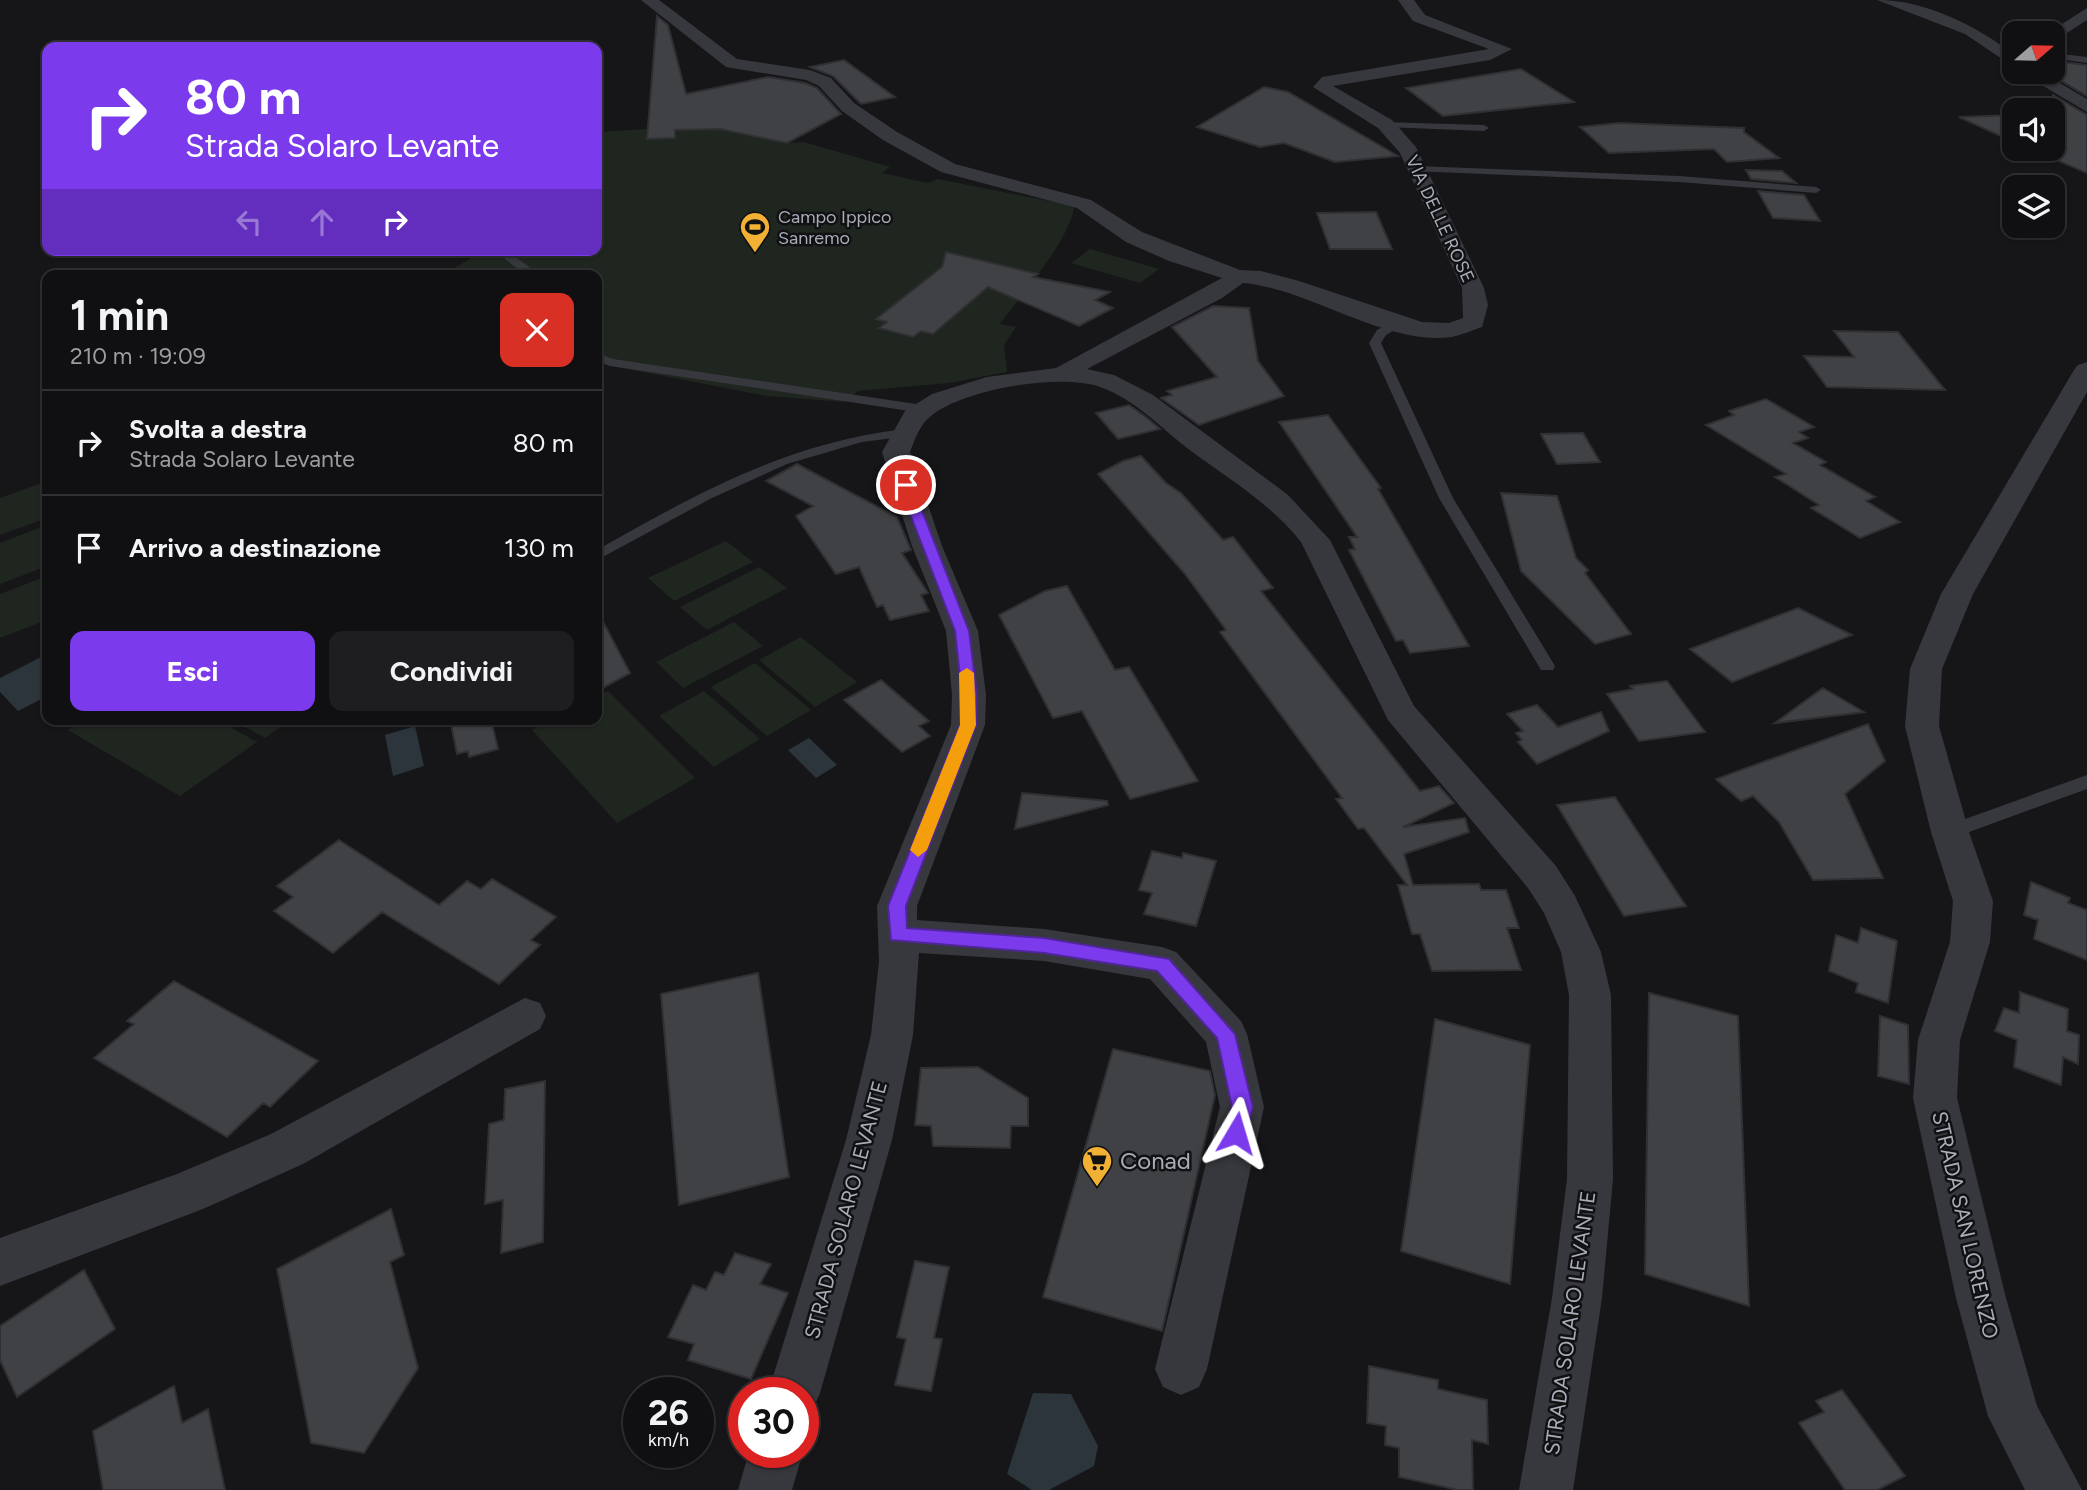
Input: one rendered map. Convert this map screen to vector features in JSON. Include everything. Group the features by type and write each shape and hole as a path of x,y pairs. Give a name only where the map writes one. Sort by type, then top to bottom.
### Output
{"street":[{"name":"VIA DELLE ROSE","path":"649,0 732,63 810,75 825,82 848,107 890,136 948,169 1084,204 1134,237 1177,257 1227,271 1234,276 1258,276 1399,322 1443,331 1463,329 1474,322 1473,288 1409,151 1385,124 1322,87 1328,81 1342,78 1502,53 1504,50 1419,18 1406,0"},
{"path":"1885,0 1971,31 2002,53"},
{"path":"2065,29 2087,13"},
{"path":"2049,84 2087,107"},
{"path":"1061,376 1077,363 1223,288 1233,282 1234,276"},
{"name":"STRADA SAN LORENZO","path":"2055,1490 2014,1416 1981,1298 1935,1098 1939,1040 1955,982 1970,942 1973,901 1950,832 1922,726 1926,669 1957,594 2087,370"},
{"name":"STRADA SOLARO LEVANTE","path":"799,1377 869,1140 892,1035 897,906 968,725 970,695 962,631 899,467 896,452 913,421 964,391 991,384 1061,376 1102,379 1134,392 1301,520 1315,540 1400,712 1542,877 1561,906 1581,952 1590,995 1590,1179 1577,1298 1546,1490"},
{"path":"898,934 1044,945 1162,964 1226,1034 1242,1107 1181,1369"},
{"path":"0,1262 186,1193 287,1149 525,1016"},
{"path":"765,1490 771,1468"}],"lane":[{"path":"2065,57 2087,60"},
{"path":"1385,124 1484,128"},
{"path":"1417,169 1679,179 1816,190"},
{"path":"509,257 527,270"},
{"path":"1399,322 1381,333 1375,343 1379,353 1446,498 1548,666"},
{"path":"602,359 913,421"},
{"path":"602,553 701,498 771,464 824,444 913,421"},
{"path":"1950,832 2087,782"}],"shaded area":[{"name":"Campo Ippico Sanremo","path":"832,118 789,143 804,142 890,167 882,173 928,183 938,179 1074,206 1071,219 1055,250 1000,324 1016,327 1004,345 1007,372 949,383 858,391 845,402 767,396 602,364 602,270 450,270 472,258 465,256 602,256 602,132"},
{"path":"1090,249 1159,269 1140,283 1071,263"},
{"path":"42,483 42,520 0,535 0,498"},
{"path":"42,527 42,568 0,584 0,543"},
{"path":"726,541 753,562 674,601 648,578"},
{"path":"759,567 787,588 707,630 680,607"},
{"path":"42,578 42,622 0,638 0,594"},
{"path":"734,622 763,646 683,688 656,662"},
{"path":"801,637 857,682 815,707 759,660"},
{"path":"42,657 42,699 18,711 0,692 0,678"},
{"path":"755,663 811,710 767,736 711,687"},
{"path":"608,691 695,778 617,823 532,730 542,725 602,725 602,694"},
{"path":"704,691 760,739 714,767 659,716"},
{"path":"76,725 227,725 257,742 180,796 68,730"},
{"path":"242,725 283,725 265,738"},
{"path":"415,726 424,766 393,776 385,735"},
{"path":"809,738 837,765 816,778 788,750"},
{"path":"1033,1393 1071,1394 1098,1446 1094,1466 1049,1490 1032,1490 1007,1474"}],"building":[{"path":"657,16 668,25 686,94 768,77 805,83 817,88 841,114 787,143 720,129 675,130 675,138 647,139"},
{"path":"844,60 895,97 861,104 833,76 810,67"},
{"path":"2065,62 2087,65 2087,96 2065,83"},
{"path":"1521,69 1574,102 1443,116 1406,88"},
{"path":"1264,87 1288,92 1398,156 1335,162 1284,143 1260,147 1197,127"},
{"path":"2065,102 2087,115 2087,173 2059,161 2065,161"},
{"path":"2002,115 2002,137 1959,117"},
{"path":"1619,123 1744,128 1744,132 1779,158 1727,162 1714,149 1609,153 1580,127"},
{"path":"1746,170 1782,171 1796,183 1751,179"},
{"path":"1758,191 1804,195 1820,221 1773,218"},
{"path":"1376,212 1392,249 1330,249 1317,213"},
{"path":"946,252 1038,274 1033,277 1110,292 1095,300 1113,308 1079,326 988,287 933,334 921,331 913,337 879,328 887,322 876,319 942,267"},
{"path":"1213,306 1249,308 1258,361 1284,396 1199,425 1161,398 1172,395 1167,391 1217,377 1172,327"},
{"path":"1834,331 1898,332 1945,390 1827,387 1804,356 1854,357"},
{"path":"1766,399 1814,427 1799,432 1808,438 1793,443 1826,462 1820,465 1875,497 1866,501 1900,522 1860,538 1811,508 1819,505 1775,477 1786,474 1706,425 1734,415 1729,411"},
{"path":"1129,405 1160,429 1118,439 1096,413"},
{"path":"1328,415 1381,488 1378,489 1469,646 1410,653 1403,640 1396,641 1349,550 1355,549 1349,537 1357,537 1279,422"},
{"path":"1583,433 1600,462 1557,464 1541,434"},
{"path":"1141,456 1166,483 1181,493 1223,540 1233,537 1273,588 1261,591 1420,791 1439,786 1454,803 1403,827 1465,818 1469,832 1404,854 1413,885 1479,884 1481,890 1506,890 1519,928 1507,928 1521,970 1432,971 1420,934 1412,934 1398,885 1407,885 1364,828 1358,829 1336,799 1342,798 1220,632 1226,630 1185,574 1098,474 1123,461"},
{"path":"797,464 897,517 911,550 902,553 928,593 921,595 929,611 890,620 883,605 877,607 859,567 836,574 796,516 813,506 766,481"},
{"path":"1501,493 1557,496 1576,558 1588,570 1585,573 1631,634 1595,644 1521,571"},
{"path":"1067,586 1115,670 1129,667 1198,781 1130,799 1082,711 1053,718 999,615 1045,591"},
{"path":"1798,608 1852,635 1732,682 1690,649"},
{"path":"602,620 630,673 602,688"},
{"path":"881,680 929,721 919,726 930,736 902,752 844,700"},
{"path":"1667,681 1705,732 1639,741 1607,694 1633,689 1630,686"},
{"path":"1823,688 1864,712 1775,723"},
{"path":"1537,705 1558,727 1601,712 1609,731 1537,764 1518,742 1522,740 1516,733 1523,731 1507,714"},
{"path":"1868,724 1885,761 1845,794 1883,878 1813,880 1779,822 1753,796 1741,801 1716,779"},
{"path":"451,725 492,725 498,749 469,757 468,751 457,754"},
{"path":"1022,793 1107,801 1108,805 1015,829"},
{"path":"1615,797 1686,906 1624,916 1557,805"},
{"path":"339,840 439,905 467,881 481,889 492,879 556,917 531,940 540,945 499,984 382,912 333,953 274,911 293,897 277,886"},
{"path":"1152,851 1182,858 1183,853 1216,861 1196,926 1144,914 1152,893 1139,890"},
{"path":"2031,882 2070,898 2068,903 2087,910 2087,960 2034,939 2038,920 2024,915"},
{"path":"1861,928 1897,941 1888,1003 1856,992 1858,983 1829,971 1836,935 1858,943"},
{"path":"758,973 789,1177 679,1205 661,994"},
{"path":"174,981 318,1061 270,1107 263,1103 227,1137 94,1058 134,1024 127,1021"},
{"path":"2020,992 2068,1009 2067,1031 2079,1035 2078,1064 2063,1057 2061,1085 2014,1067 2017,1040 1995,1031 2004,1008 2019,1013"},
{"path":"1649,993 1738,1016 1749,1306 1645,1274"},
{"path":"1880,1016 1908,1025 1909,1084 1878,1076"},
{"path":"1435,1019 1530,1045 1510,1284 1401,1251"},
{"path":"1113,1049 1210,1071 1215,1095 1162,1331 1043,1297"},
{"path":"978,1067 1028,1098 1028,1126 1011,1126 1010,1148 933,1146 931,1126 915,1125 921,1068"},
{"path":"545,1081 543,1242 501,1253 503,1200 485,1204 489,1124 504,1120 505,1089"},
{"path":"391,1209 404,1255 390,1262 418,1368 364,1453 311,1443 277,1269"},
{"path":"735,1253 771,1264 760,1284 788,1293 752,1377 688,1360 694,1344 668,1337 693,1285 706,1290 715,1272 724,1275"},
{"path":"915,1261 949,1267 934,1338 942,1339 931,1391 895,1385 906,1339 897,1337"},
{"path":"84,1270 115,1329 17,1397 0,1360 0,1326"},
{"path":"1369,1366 1438,1380 1438,1389 1487,1400 1488,1444 1472,1440 1473,1490 1458,1490 1399,1477 1399,1448 1385,1445 1386,1426 1367,1423"},
{"path":"174,1386 182,1423 208,1409 225,1490 103,1490 93,1431"},
{"path":"1842,1390 1905,1476 1877,1490 1845,1490 1799,1423 1824,1412 1816,1401"}],"slow traffic":[{"path":"918,850 968,725 970,695 967,673"}],"place":[{"name":"Campo Ippico Sanremo","path":"755,254"},
{"name":"Conad","path":"1097,1188"}],"route":[{"path":"906,485 927,546 962,631 970,695 968,725 897,906 898,934 1044,945 1162,964 1226,1034 1242,1107 1236,1133"}]}
